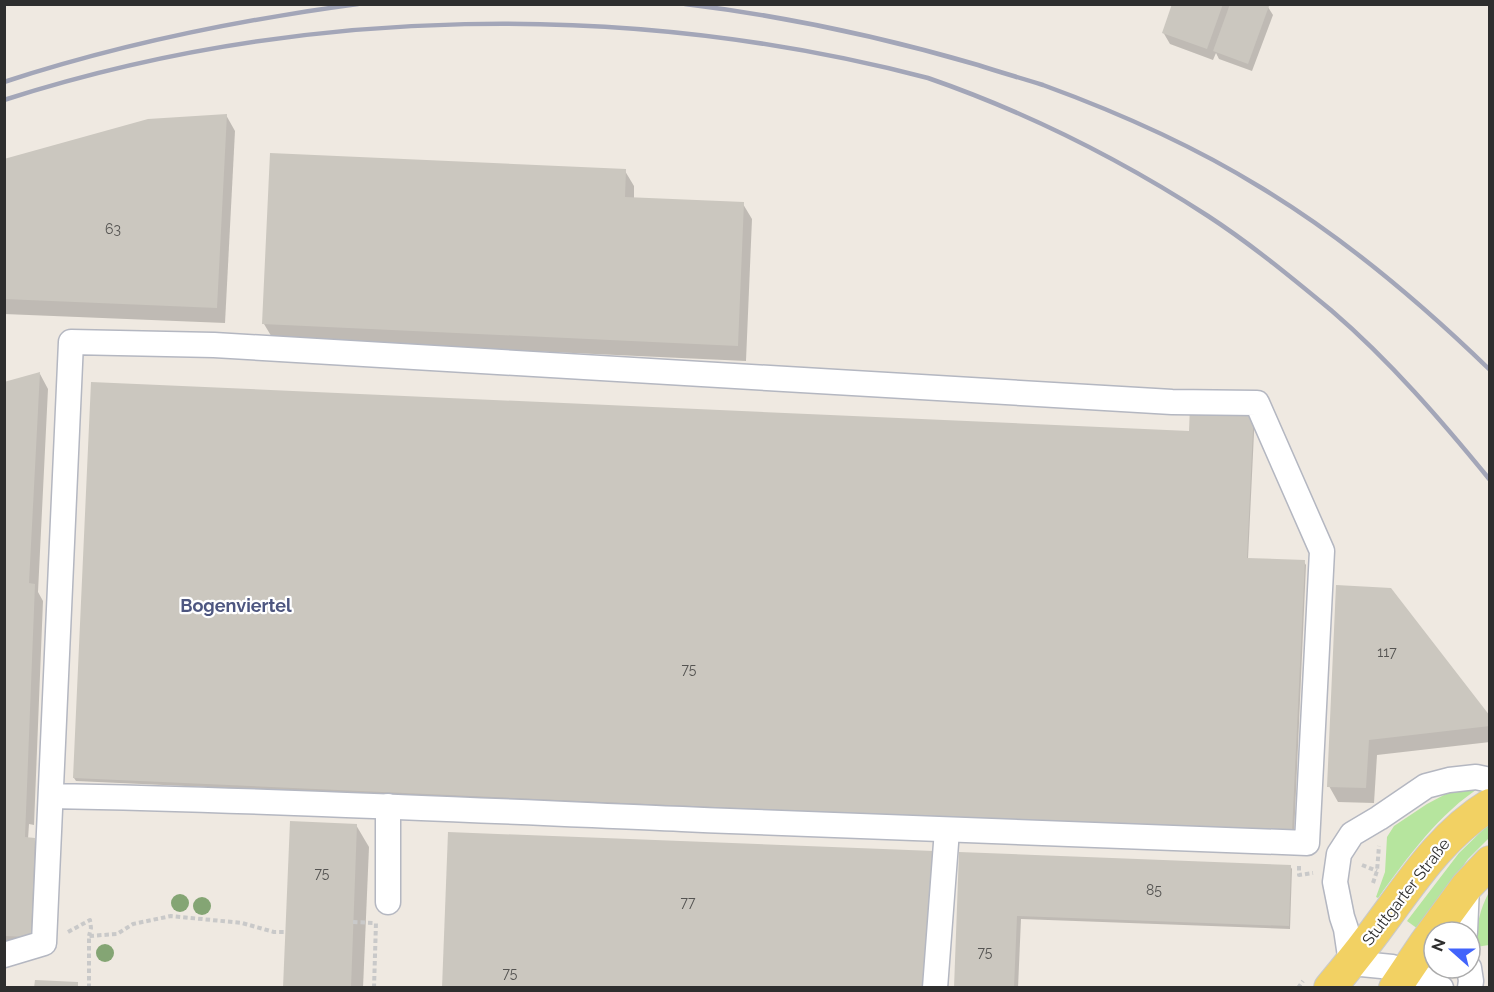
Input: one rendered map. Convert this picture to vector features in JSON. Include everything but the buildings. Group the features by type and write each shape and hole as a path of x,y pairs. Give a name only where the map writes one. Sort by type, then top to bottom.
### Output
{"main road":[{"name":"Stuttgarter Straße","path":"1330,987 1453,832 1490,805"},
{"path":"1400,980 1467,886 1490,862"}],"lane":[{"path":"4,955 44,943 71,342 213,345 1160,401 1257,403 1322,551 1307,843"},
{"path":"1441,987 1434,982 1400,980 1392,967 1351,963 1335,882 1339,854 1352,834 1380,818 1426,786 1449,780 1476,777 1490,780"},
{"path":"51,796 388,806 1307,843 1322,845 1339,854"},
{"path":"382,913 388,806"},
{"path":"935,987 947,830"},
{"path":"1466,920 1467,886"}],"path":[{"path":"353,922 382,913 374,987"},
{"path":"89,936 117,934 133,924 171,916 242,923 273,932 286,932"},
{"path":"44,943 90,920 89,987"}],"green space":[{"path":"1482,786 1438,822 1378,898 1376,897 1385,872 1387,837 1394,826 1427,804 1459,787"},
{"path":"1489,824 1489,838 1468,859 1424,920 1422,920 1418,929 1407,921 1459,853"},
{"path":"1489,892 1489,945 1482,946 1482,920 1479,920"}],"railway":[{"path":"4,82 91,56 180,35 358,4"},
{"path":"685,4 796,21 942,55 1043,85 1154,130 1234,172 1321,227 1408,295 1490,370"},
{"path":"4,100 116,69 231,46 348,31 465,24 582,26 699,35 815,53 928,78 965,91 1072,138 1175,195 1240,238 1332,311 1374,350 1434,413 1490,480"}],"district":[{"name":"Bogenviertel","path":"236,605"}]}
